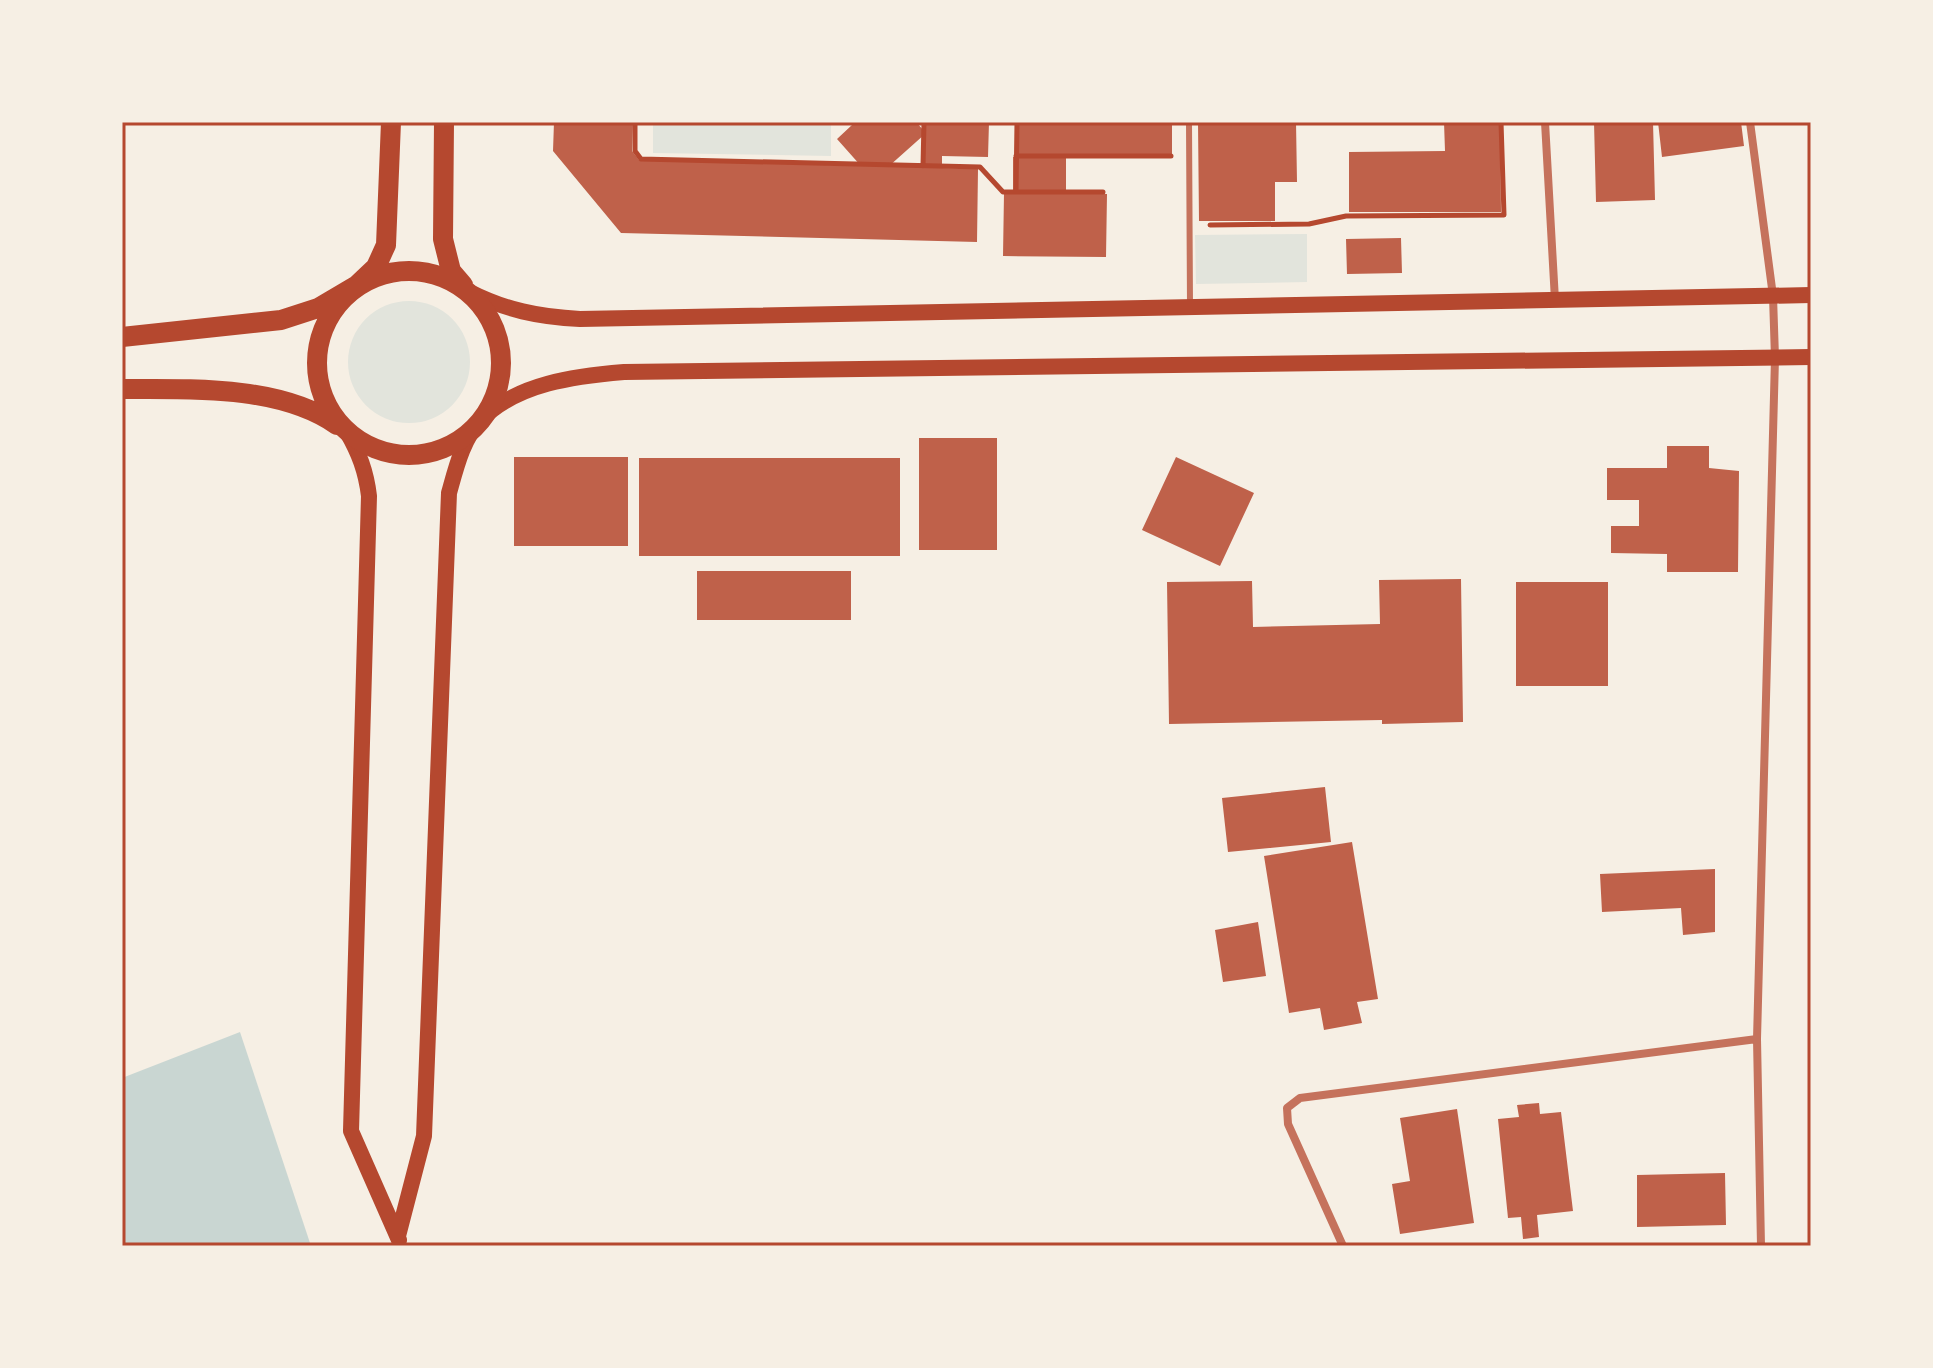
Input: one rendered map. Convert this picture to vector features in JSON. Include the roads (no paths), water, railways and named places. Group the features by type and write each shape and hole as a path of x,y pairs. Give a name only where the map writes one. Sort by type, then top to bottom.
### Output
{"main road":[{"path":"391,122 386,245 376,267 339,302 323,327 316,355 319,385 330,412 359,451 369,496 351,1131 400,1241"},
{"path":"400,1241 424,1136 449,493 466,443 489,408 499,384 502,358 496,332 484,308 451,271 443,239 444,122"},
{"path":"122,337 281,320 318,308 384,273 414,270 443,277 515,311 541,317 580,319 1811,295"},
{"path":"122,389 262,396 323,415 370,447 395,454 422,454 448,447 506,401 536,388 587,375 624,372 1811,357"}],"street":[{"path":"1545,122 1555,300"},
{"path":"1750,122 1773,296 1775,358 1757,1039 1761,1246"},
{"path":"1343,1246 1288,1124 1287,1108 1300,1098 1757,1039"}],"lane":[{"path":"1189,122 1190,307"}]}
